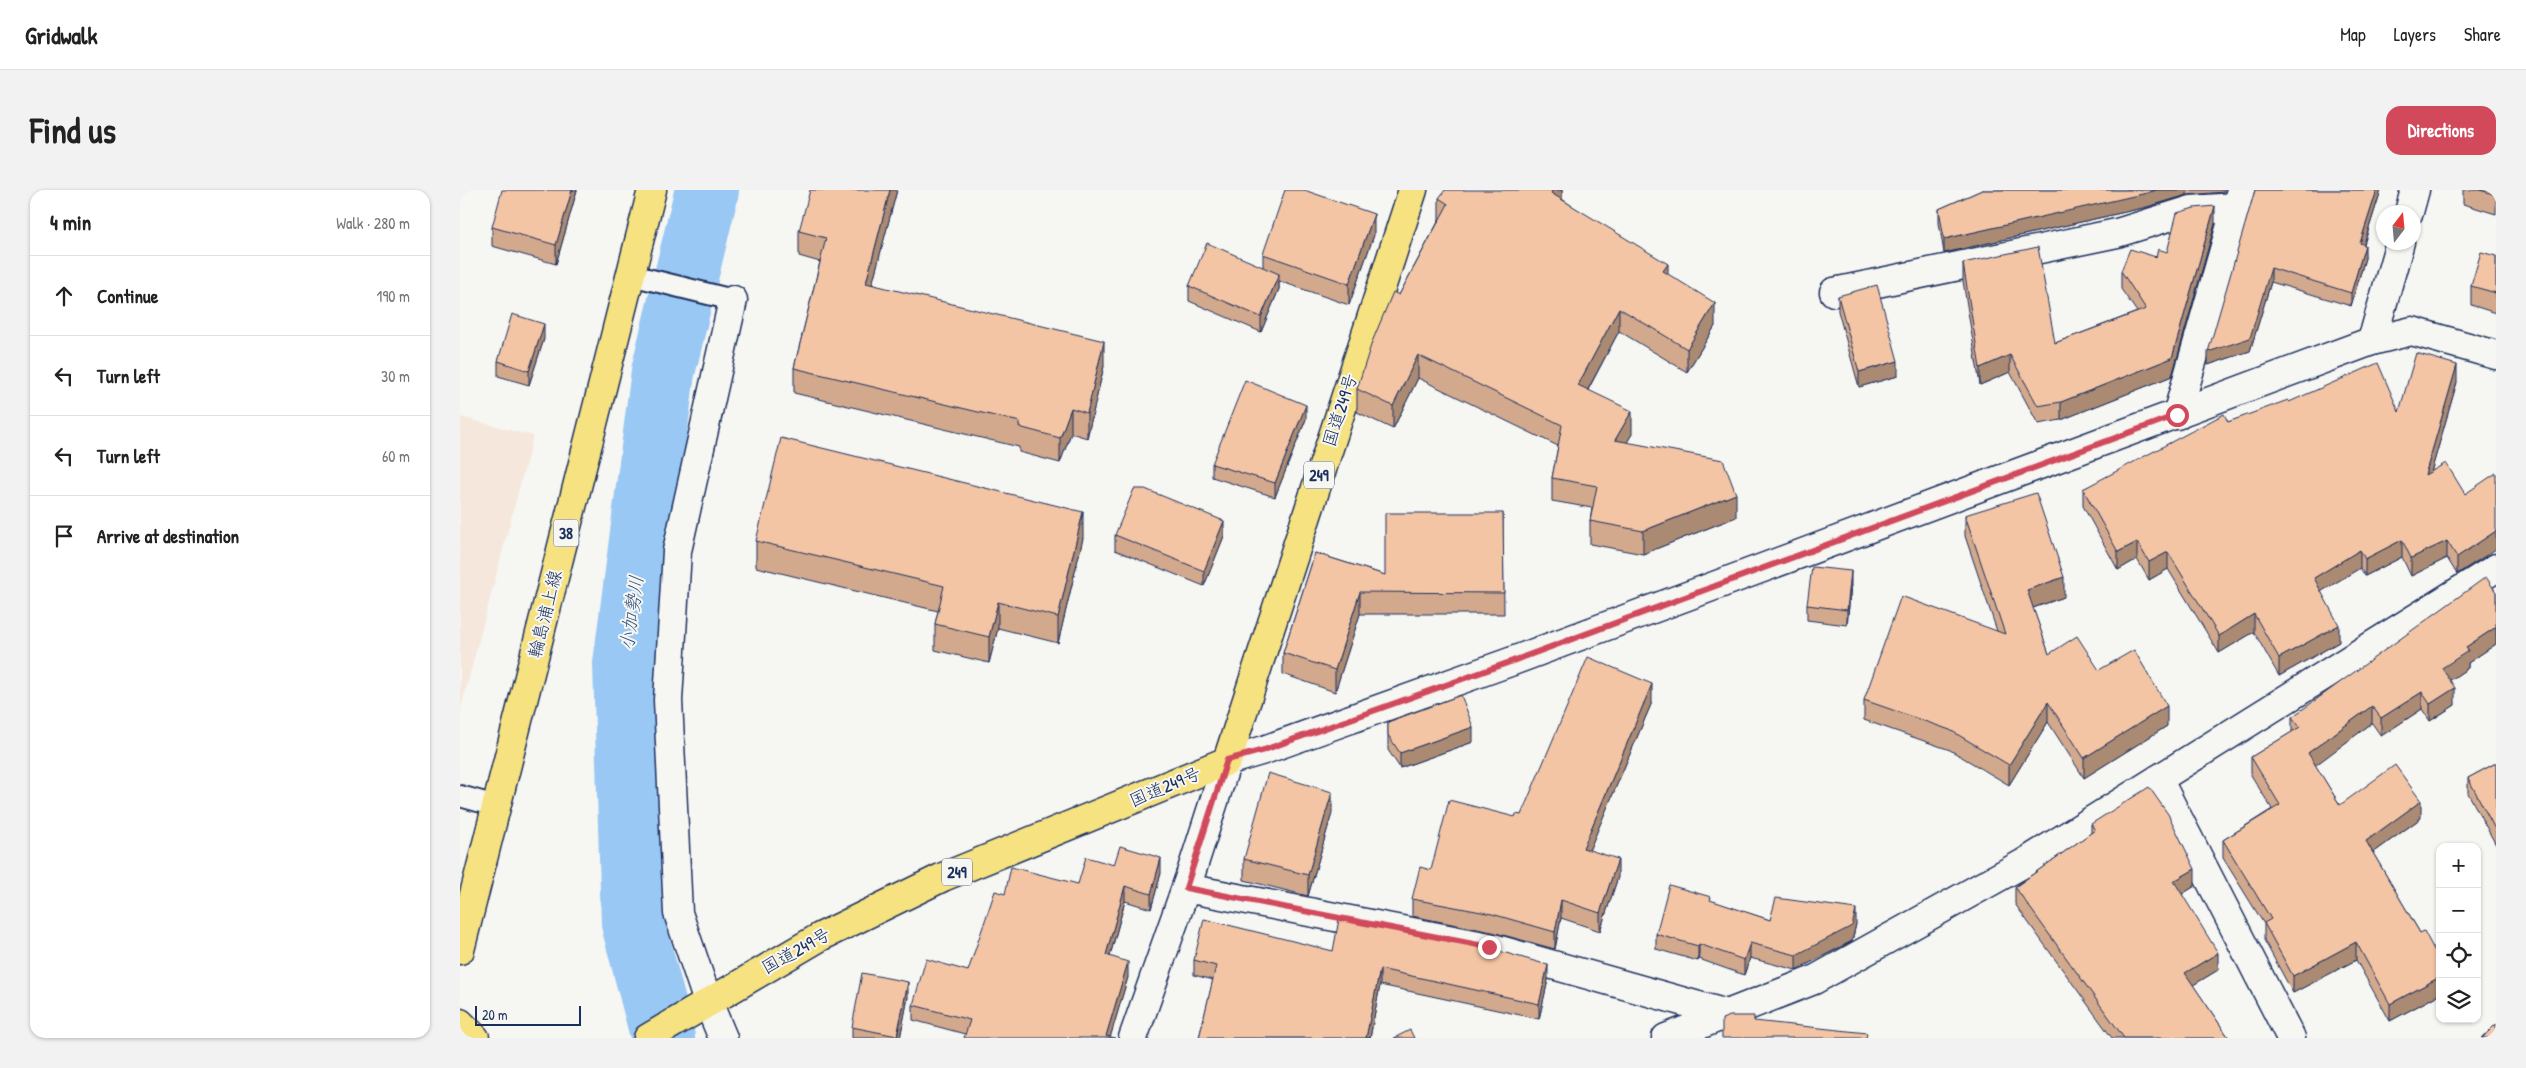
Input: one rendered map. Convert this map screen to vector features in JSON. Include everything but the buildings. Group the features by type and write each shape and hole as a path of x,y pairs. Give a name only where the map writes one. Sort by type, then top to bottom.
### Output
{"main road":[{"name":"輪島浦上線","path":"460,950 652,190"},
{"name":"国道249号","path":"648,1038 820,937 943,877 1227,760 1413,190"},
{"path":"460,1023 475,1038"}],"street":[{"path":"2410,205 2415,190"},
{"path":"2177,415 2238,198"},
{"path":"1834,292 2108,235 2238,198"},
{"path":"2372,341 2398,250"},
{"path":"723,1038 703,1004 678,913 668,700 677,550 733,300"},
{"path":"1133,1038 1186,888 1227,760 1264,750 1510,662 2372,341 2412,331 2496,355"},
{"path":"1666,1038 1814,980 2024,862 2496,568"},
{"path":"2158,779 2292,1038"},
{"path":"1186,888 1489,947 1727,1014"}],"lane":[{"path":"631,275 733,300"},
{"path":"460,796 496,806"}],"shaded area":[{"path":"460,417 533,436 460,711"}],"waterway":[{"name":"小加勢川","path":"663,1038 633,923 625,664 663,372 707,190"}],"route":[{"path":"1489,947 1186,888 1227,760 1264,750 1510,662 2177,415"}]}
